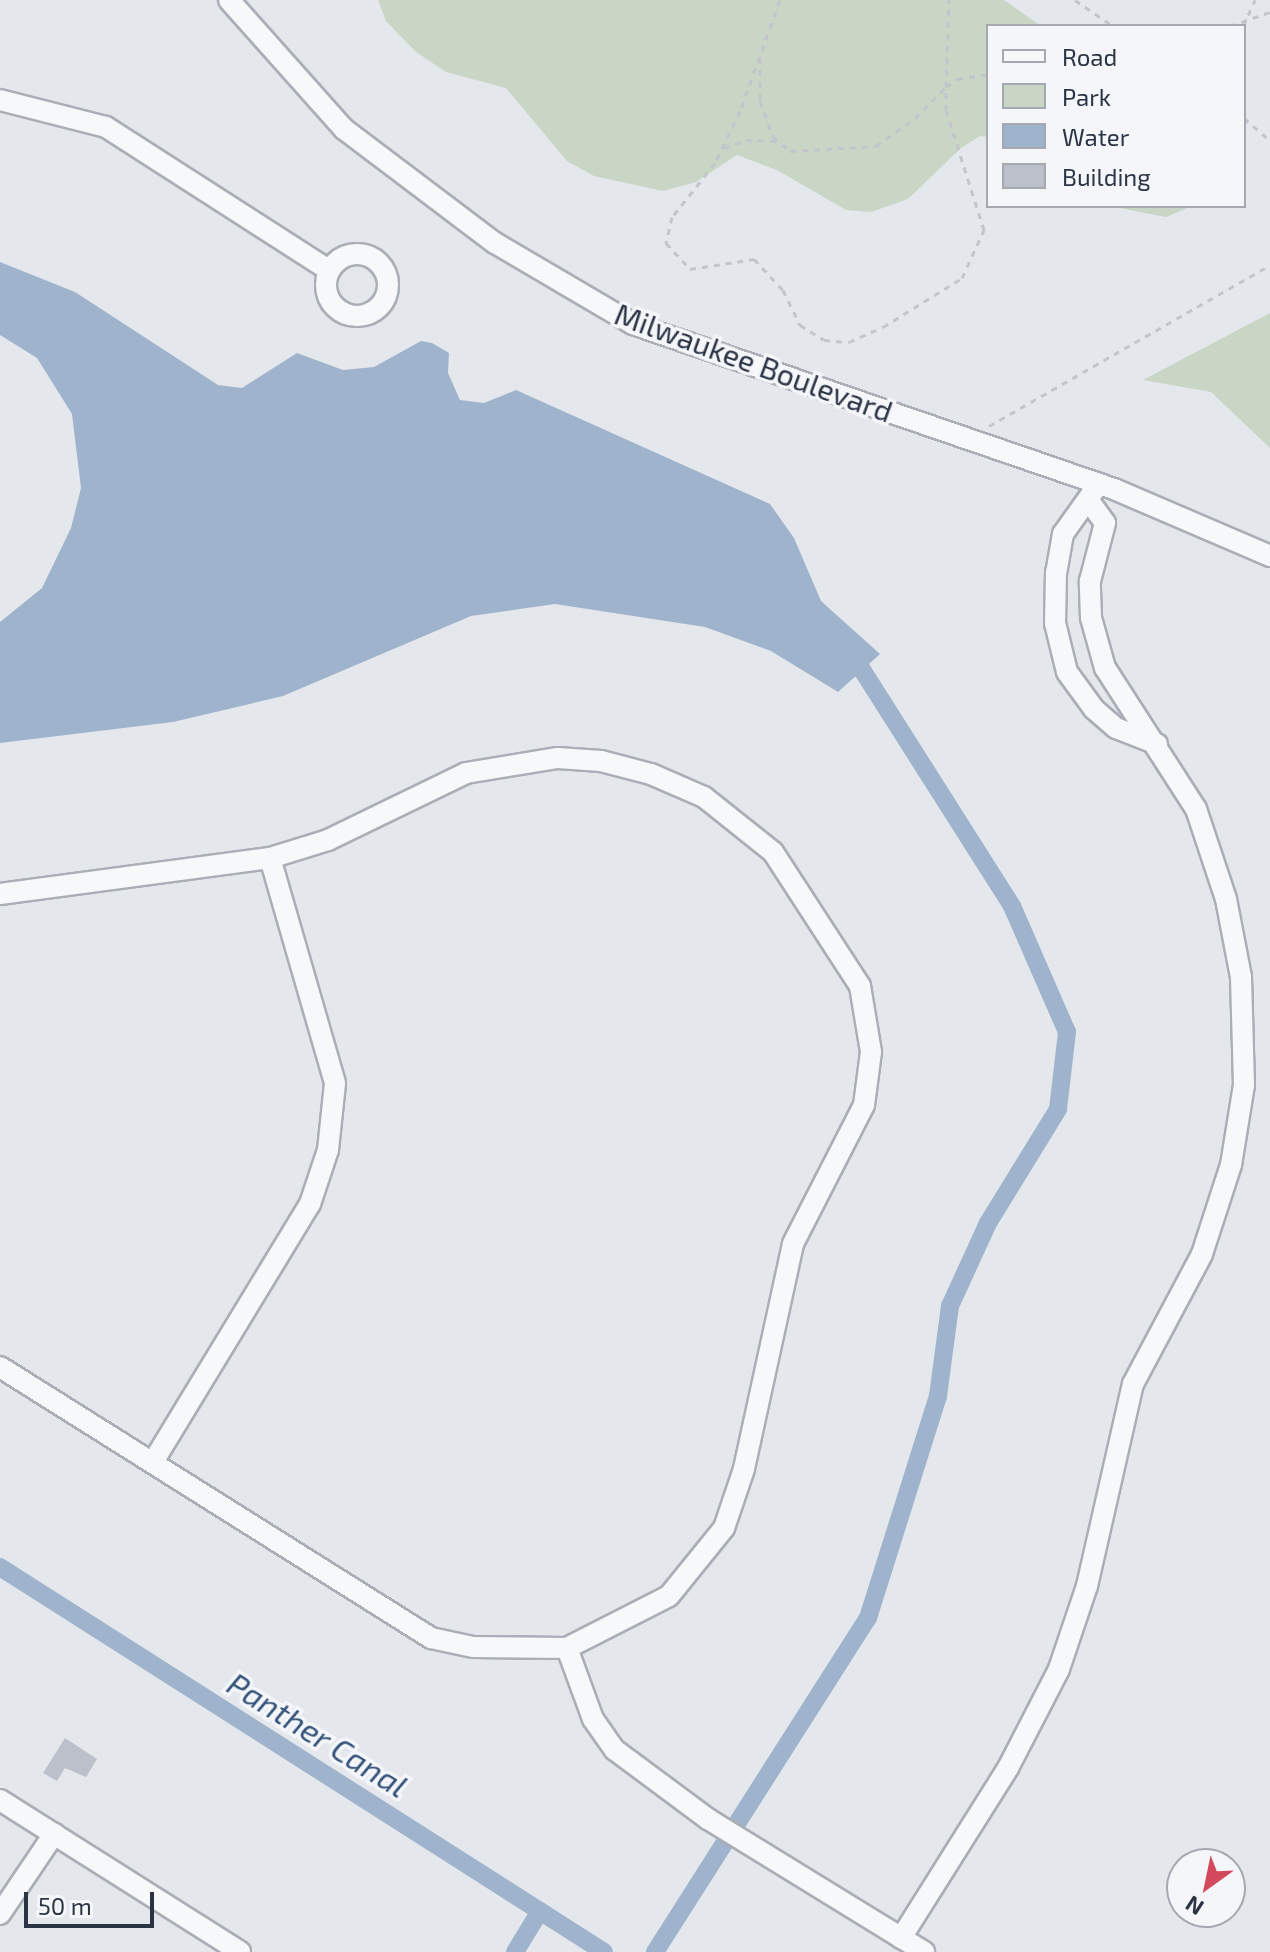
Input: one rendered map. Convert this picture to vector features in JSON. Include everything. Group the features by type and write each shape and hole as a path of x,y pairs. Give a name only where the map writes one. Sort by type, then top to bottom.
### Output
{"street":[{"name":"Milwaukee Boulevard","path":"229,0 344,129 495,243 633,324 970,441 1094,493 1270,556"},
{"path":"0,100 106,127 329,270"},
{"path":"901,1938 1008,1768 1059,1669 1087,1586 1133,1384 1202,1254 1231,1165 1244,1085 1237,946 1209,841 1157,744 1105,668 1091,618 1090,581 1105,523 1094,493"},
{"path":"1094,493 1063,534 1055,623 1067,672 1094,709 1116,728 1157,744"},
{"path":"1055,623 1091,618"},
{"path":"0,894 270,858 328,840 466,773 558,758 601,761 680,786 756,837 805,896 860,986 871,1052 864,1105 793,1244 744,1469 724,1528 669,1596 567,1648 473,1647 431,1638 0,1367"},
{"path":"153,1462 310,1204 328,1150 335,1083 270,858"},
{"path":"567,1648 593,1719 615,1750 708,1819 924,1952"},
{"path":"0,1800 240,1952"},
{"path":"0,1914 54,1834"}],"path":[{"path":"780,0 721,149 672,217 666,243 676,259 690,269 754,259 783,290 800,325 824,340 849,342 962,278 977,253 984,230 946,110 949,0"},
{"path":"1075,0 1110,24"},
{"path":"1245,24 1255,0"},
{"path":"1235,24 1270,12"},
{"path":"760,55 760,101 779,141 790,151 876,146 915,118 957,79 986,74"},
{"path":"1246,120 1270,141"},
{"path":"721,149 746,140 779,141"},
{"path":"970,441 1027,402 1101,366 1270,265"}],"green space":[{"path":"378,0 1004,0 1038,24 986,24 986,137 980,136 961,148 908,199 871,212 846,210 777,170 737,155 696,182 663,191 594,176 567,161 506,88 446,72 416,52 386,21"},
{"path":"1119,208 1187,208 1166,217"},
{"path":"1270,313 1270,448 1211,392 1143,380"}],"water":[{"path":"0,262 75,292 218,385 242,388 297,353 343,370 374,367 421,341 432,343 449,353 448,373 460,400 484,403 516,390 770,504 794,538 821,601 880,654 838,692 771,651 705,627 555,604 471,616 283,696 173,722 0,743 0,622 42,588 71,528 81,488 72,414 37,358 0,335"}],"building":[{"path":"65,1738 97,1759 86,1777 65,1768 57,1781 43,1773"}],"waterway":[{"path":"655,1952 868,1618 938,1396 950,1306 988,1223 1058,1109 1067,1032 1012,906 862,670 842,661"},
{"name":"Panther Canal","path":"0,1567 604,1952"},
{"path":"515,1952 540,1911"}]}
